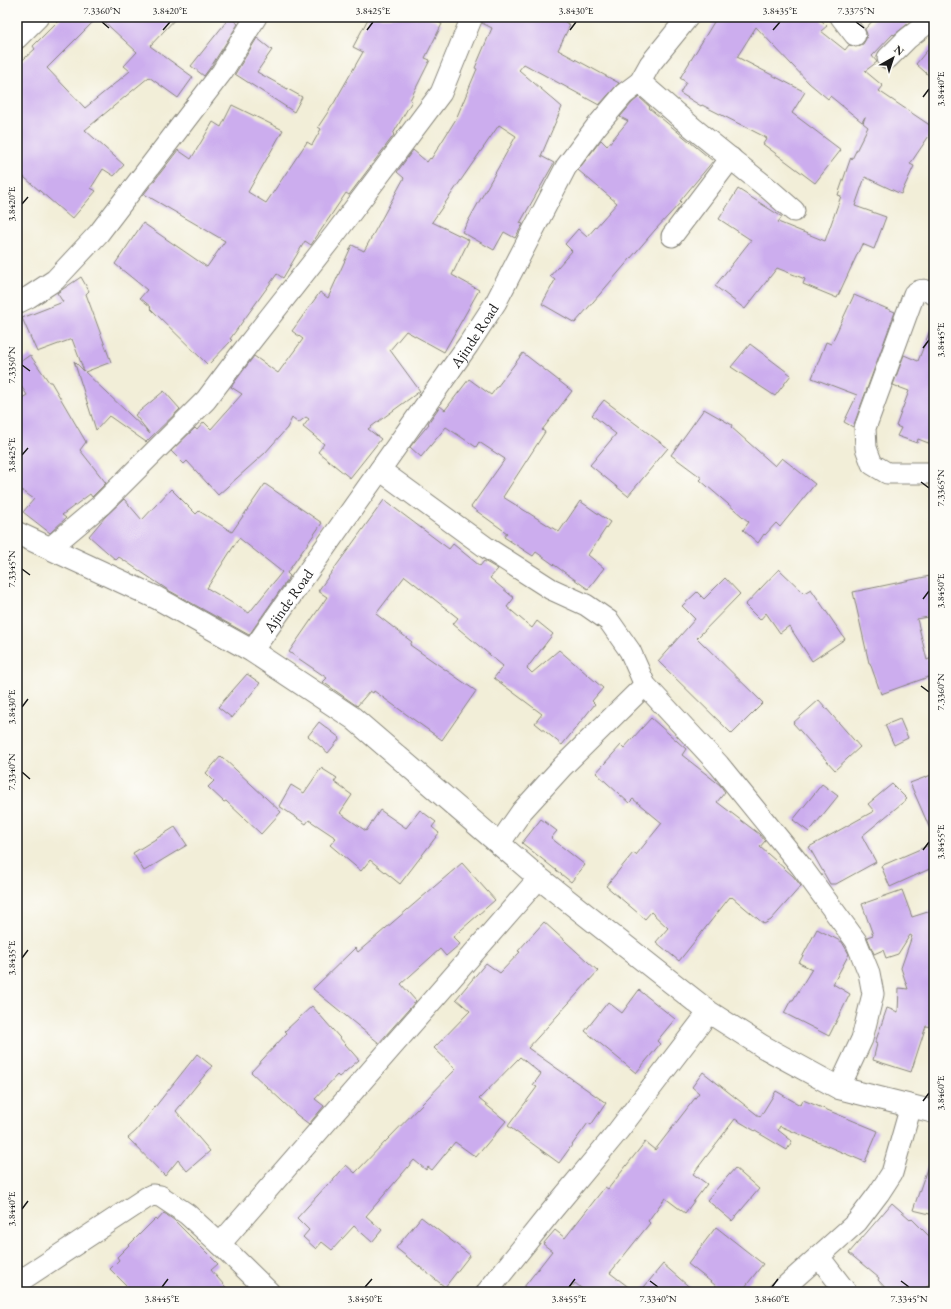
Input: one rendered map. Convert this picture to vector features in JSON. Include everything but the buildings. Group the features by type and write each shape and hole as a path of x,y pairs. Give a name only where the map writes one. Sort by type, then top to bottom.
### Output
{"street":[{"path":"17,38 38,17"},
{"path":"17,304 55,280 99,233 222,72 256,17"},
{"path":"50,548 101,505 206,400 335,234 441,93 472,17"},
{"name":"Ajinde Road","path":"252,651 468,345 496,302 566,167 596,127 624,94 640,82 650,64 688,17"},
{"path":"841,17 855,36"},
{"path":"888,58 907,39 934,18"},
{"path":"640,82 693,128 794,211"},
{"path":"672,236 731,158"},
{"path":"934,294 925,290 919,290 914,294 865,428 866,448 872,464 886,473 934,473"},
{"path":"380,470 487,548 551,589 586,605 609,621 630,651 645,685 719,765 801,866 856,941 869,973 873,994 862,1039 839,1088"},
{"path":"17,533 157,598 252,651 353,718 539,878 709,1012 762,1046 839,1088 934,1112"},
{"path":"499,844 522,811 563,766 645,685"},
{"path":"220,1244 539,878"},
{"path":"487,1292 618,1131 709,1012"},
{"path":"778,1292 857,1222 883,1186 892,1173 911,1106"},
{"path":"17,1283 139,1202 152,1195 160,1196 187,1214 269,1292"},
{"path":"819,1257 846,1292"}]}
